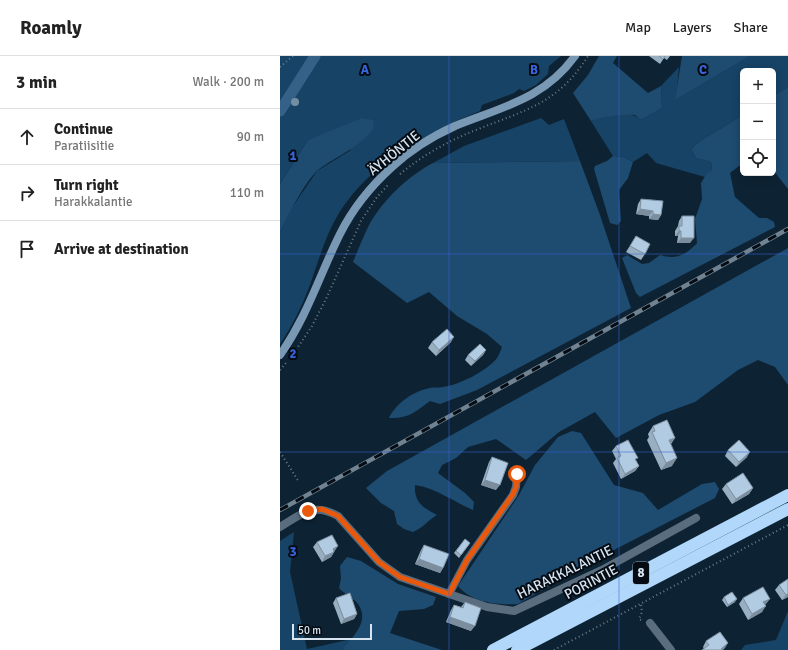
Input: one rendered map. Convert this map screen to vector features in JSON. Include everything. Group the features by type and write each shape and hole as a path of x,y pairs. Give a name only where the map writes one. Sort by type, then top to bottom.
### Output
{"highway":[{"name":"PORINTIE","path":"494,650 788,495"},
{"name":"PORINTIE","path":"517,650 788,509"}],"main road":[{"name":"ÄYHÖNTIE","path":"280,355 310,306 346,224 377,182 410,152 433,138 455,126 519,102 541,90 555,79 576,56"}],"street":[{"path":"449,594 467,560 513,494 516,487 517,474"},
{"name":"HARAKKALANTIE","path":"280,527 308,511 315,509 329,511 338,516 379,562 400,577 487,607 514,611 602,570 696,518"},
{"path":"650,623 671,650"}],"path":[{"path":"280,67 293,56"},
{"path":"395,178 413,163 437,147 476,130 535,108 570,81 588,56"},
{"path":"292,354 312,326 326,299 360,221 390,183"},
{"path":"280,370 288,359"},
{"path":"280,452 299,482"},
{"path":"554,650 640,605 727,556 788,525"},
{"path":"640,605 642,612 639,619 650,623"}],"shaded area":[{"path":"280,56 561,56 549,66 548,74 536,85 524,91 519,89 514,93 482,105 480,111 438,130 417,142 397,154 361,185 346,203 330,229 301,306 280,344 280,233 289,212 317,171 351,150 322,135 308,140 280,184"},
{"path":"599,56 617,56 613,63 648,93 661,86 662,108 641,120 635,115 623,115 591,121 573,93 588,75"},
{"path":"682,56 750,56 675,100"},
{"path":"750,56 788,56 788,87 776,94 776,68 740,68 740,117 700,141 691,149 696,158 711,162 712,170 705,177 656,163 647,153 633,162 623,157 613,156 591,121 617,114 630,114 641,120 662,108 661,86 679,67 676,99"},
{"path":"788,87 788,189 776,174 776,94"},
{"path":"740,117 740,165 730,173 735,197 759,218 767,218 774,222 775,227 640,297 636,293 622,258 627,255 642,264 649,263 660,255 676,257 689,251 697,243 695,219 702,199 701,183 707,173 712,170 711,162 696,158 691,149 700,141"},
{"path":"362,118 373,120 374,128 362,141 318,170 313,175 297,200 280,233 280,184 308,140"},
{"path":"541,118 549,125 564,119 580,161 433,163 464,146"},
{"path":"613,156 623,157 633,162 628,178 619,190 621,221 617,225 610,223 594,169 595,166 607,161"},
{"path":"580,161 631,308 477,390 440,404 430,401 406,416 389,418 396,407 406,398 430,388 450,386 472,377 487,368 497,358 502,347 487,334 457,316 429,292 407,303 353,262 369,225 381,207 405,182 433,163"},
{"path":"788,248 788,385 775,367 758,360 738,370 695,402 659,415 616,438 595,412 559,432 526,460 496,439 468,447 456,458 442,465 438,473 465,493 474,502 473,510 438,492 415,485 416,496 420,504 437,515 413,532 404,529 397,524 394,511 381,503 366,488 387,471"},
{"path":"572,431 581,433 614,485 643,493 658,510 702,484 715,482 719,489 715,498 608,553 518,604 485,602 470,596 458,586 519,495 535,465 558,437"},
{"path":"294,532 290,572 307,649 352,639 342,650 280,650 280,541"},
{"path":"347,557 361,561 398,584 436,597 433,605 424,609 399,611 390,633 442,650 342,650 358,629 362,617 358,604 339,588 341,579 340,566"},
{"path":"788,611 788,650 741,650 745,645 776,640"}],"building":[{"path":"641,199 663,201 661,215 653,214 653,211 640,209"},
{"path":"682,216 694,216 694,238 681,238 679,226 682,226"},
{"path":"636,236 650,244 645,254 630,246"},
{"path":"447,329 454,337 439,350 432,342"},
{"path":"480,344 486,350 475,361 468,355"},
{"path":"667,420 675,438 669,440 677,458 666,463 652,432 655,431 653,426"},
{"path":"628,440 638,458 635,459 639,466 625,474 617,458 621,456 616,446"},
{"path":"739,440 750,452 739,462 728,450"},
{"path":"492,457 508,463 500,485 485,480"},
{"path":"743,473 753,488 736,499 726,484"},
{"path":"332,535 338,546 333,549 334,552 325,556 317,542"},
{"path":"465,539 470,543 461,555 456,551"},
{"path":"424,545 449,554 443,568 419,559"},
{"path":"788,579 788,594 786,595 779,585"},
{"path":"763,587 770,599 763,602 766,606 752,614 743,598"},
{"path":"732,592 737,599 728,605 724,597"},
{"path":"350,593 357,614 344,619 336,598"},
{"path":"465,602 481,608 475,626 450,617 454,605 463,608"},
{"path":"720,632 728,643 721,649 722,650 702,650 709,645 706,641"}],"waterway":[{"path":"280,111 315,56"}],"railway":[{"path":"280,510 788,229"}],"route":[{"path":"308,511 322,509 338,516 353,531 379,562 400,577 449,594 467,560 513,494 516,487 517,474"}]}
